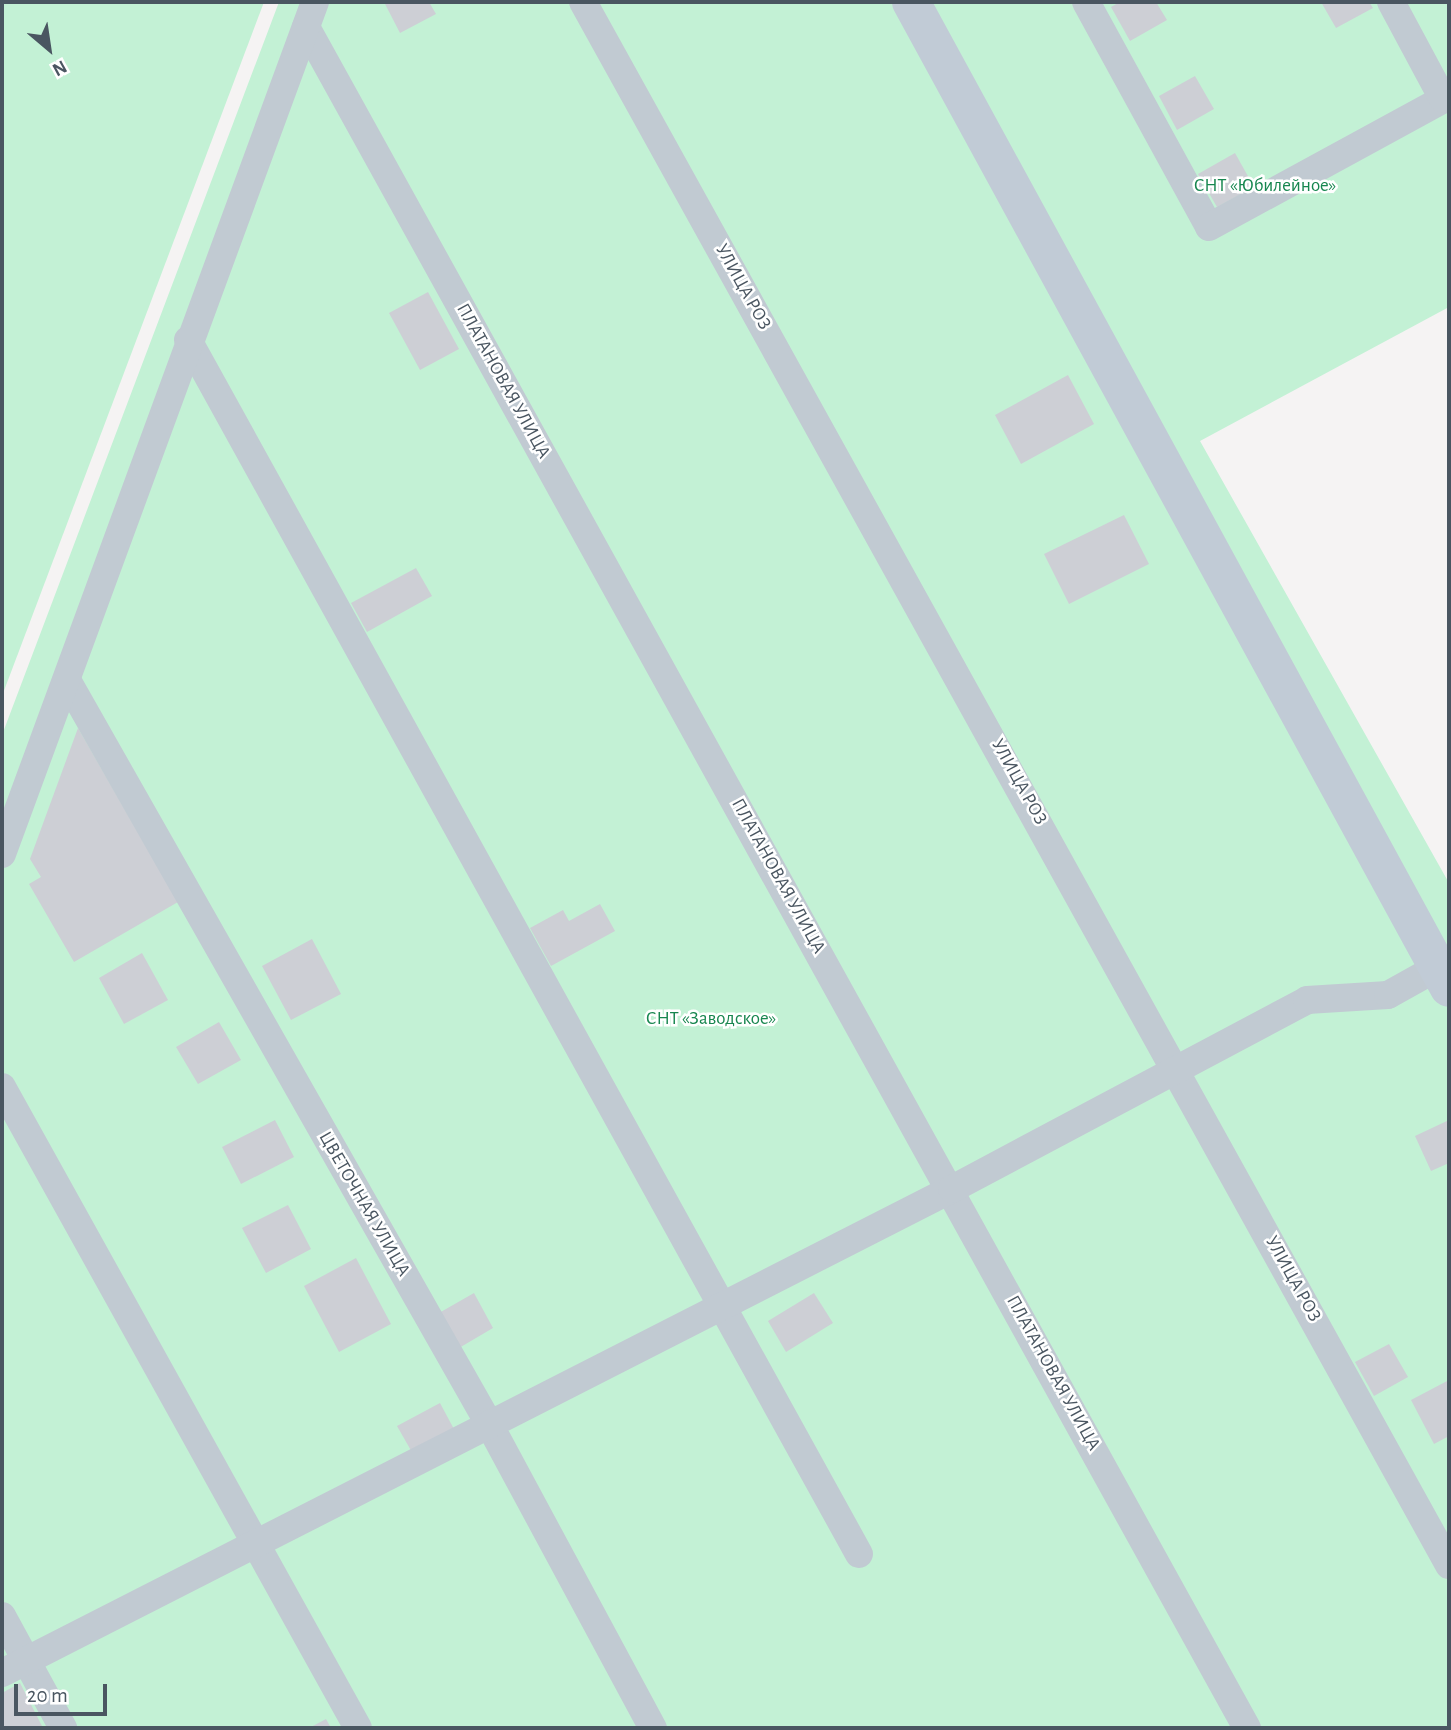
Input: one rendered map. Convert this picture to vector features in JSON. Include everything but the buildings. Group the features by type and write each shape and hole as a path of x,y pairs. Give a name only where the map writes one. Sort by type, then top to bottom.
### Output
{"street":[{"name":"УЛИЦА РОЗ","path":"583,2 1178,1068 1449,1565"},
{"path":"14,1666 260,1545 488,1422 952,1189 1307,1000 1388,995 1443,978 911,2"},
{"path":"1086,2 1209,227 1446,97 1391,2"},
{"path":"2,854 68,682 188,340 311,14"},
{"name":"ПЛАТАНОВАЯ УЛИЦА","path":"311,14 1247,1728"},
{"path":"188,340 719,1307 859,1555"},
{"name":"ЦВЕТОЧНАЯ УЛИЦА","path":"68,682 488,1422 653,1728"},
{"path":"2,1087 260,1545 358,1728"},
{"path":"2,1616 14,1666 63,1728"}],"green space":[{"path":"2,2 264,2 2,696"},
{"name":"СНТ «Заводское»","path":"279,2 1449,2 1449,307 1200,441 1449,883 1449,1728 2,1728 2,735"}],"park label":[{"name":"СНТ «Юбилейное»","path":"1265,186"}]}
